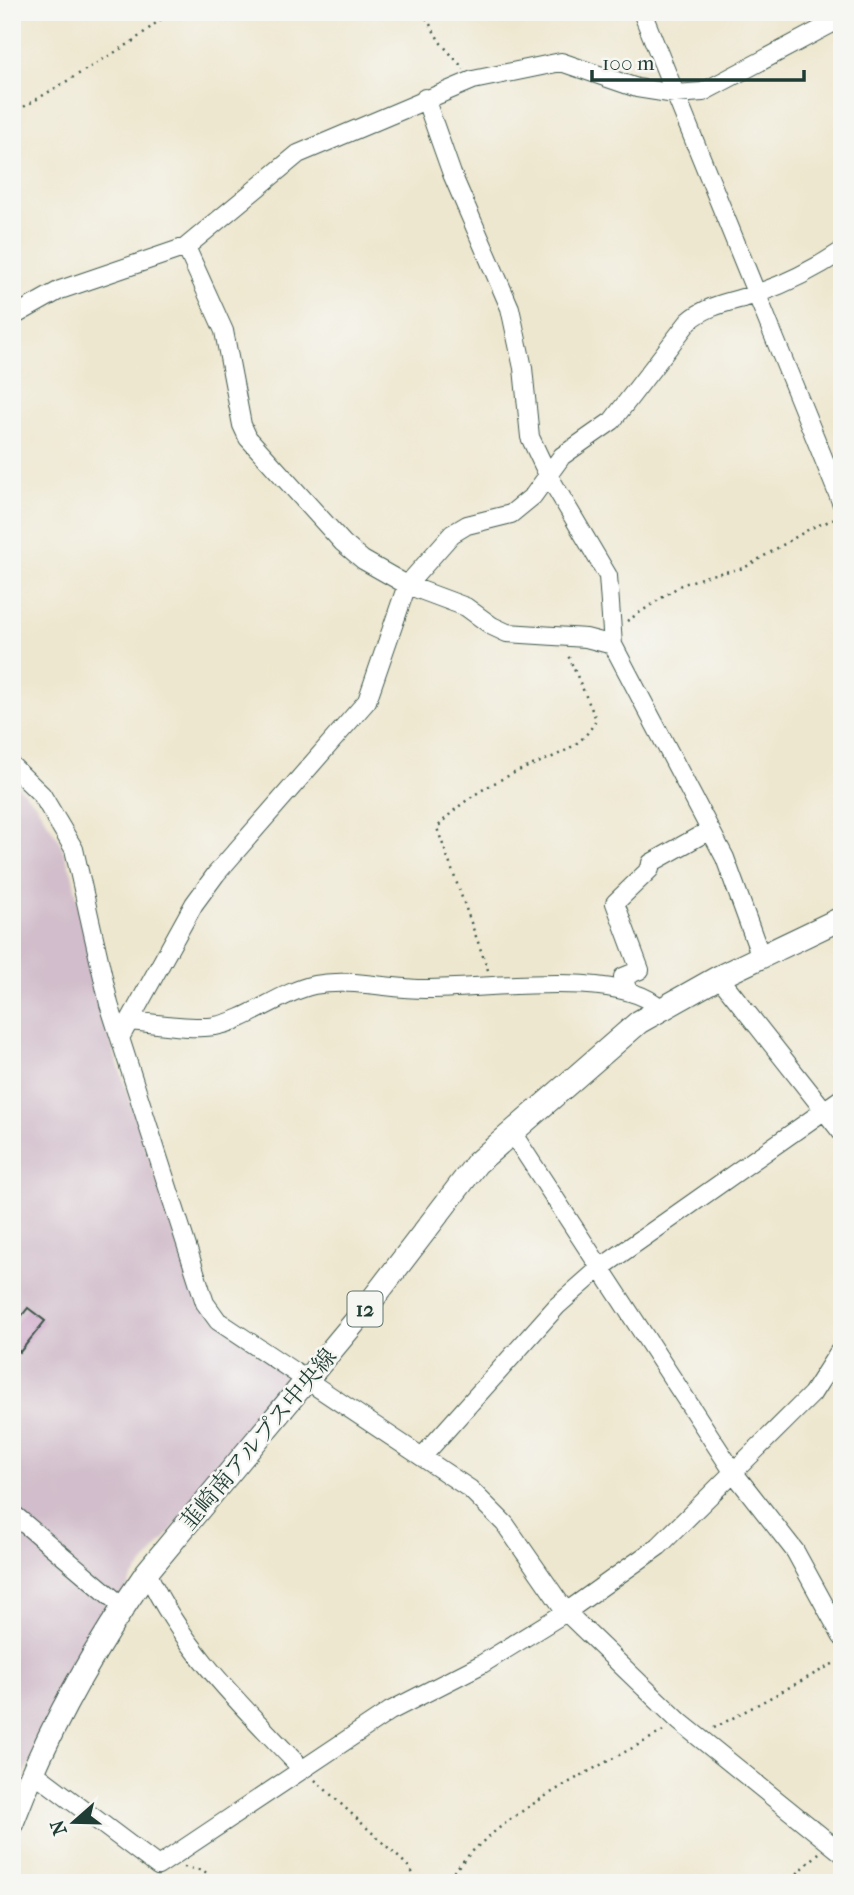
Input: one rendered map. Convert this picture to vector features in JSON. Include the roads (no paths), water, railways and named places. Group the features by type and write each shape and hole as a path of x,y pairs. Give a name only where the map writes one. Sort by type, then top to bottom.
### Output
{"main road":[{"name":"韮崎南アルプス中央線","path":"12,1823 55,1721 123,1607 148,1572 308,1381 477,1163 510,1131 660,1008 842,918"}],"street":[{"path":"642,12 842,504"},
{"path":"12,317 60,290 186,247 298,154 425,98 473,80 561,62 637,88 675,94 703,92 842,18"},
{"path":"425,98 452,174 510,308 523,368 530,437 547,473 608,576 613,638 725,858 761,957"},
{"path":"186,247 224,331 242,425 248,438 342,543 363,560 407,585 466,607 492,626 508,633 613,638"},
{"path":"120,1038 194,904 216,874 367,701 407,585 452,534 467,525 511,514 533,496 547,473 562,456 612,421 689,321 704,308 757,294 811,272 842,251"},
{"path":"12,766 42,795 75,849 120,1038 205,1303 218,1321 470,1489 505,1524 566,1612 680,1722 836,1848"},
{"path":"628,991 623,976 640,970 615,903 650,869 651,863 710,830"},
{"path":"719,977 842,1133"},
{"path":"130,1021 215,1026 311,985 344,981 423,989 580,984 628,991 651,999 660,1008"},
{"path":"422,1457 548,1315 599,1269 842,1098"},
{"path":"510,1131 734,1473 795,1551 842,1637"},
{"path":"32,1771 158,1866 390,1711 482,1664 566,1612 659,1546 812,1394 842,1347"},
{"path":"12,1513 123,1607"},
{"path":"148,1572 164,1609 187,1643 302,1768"}]}
